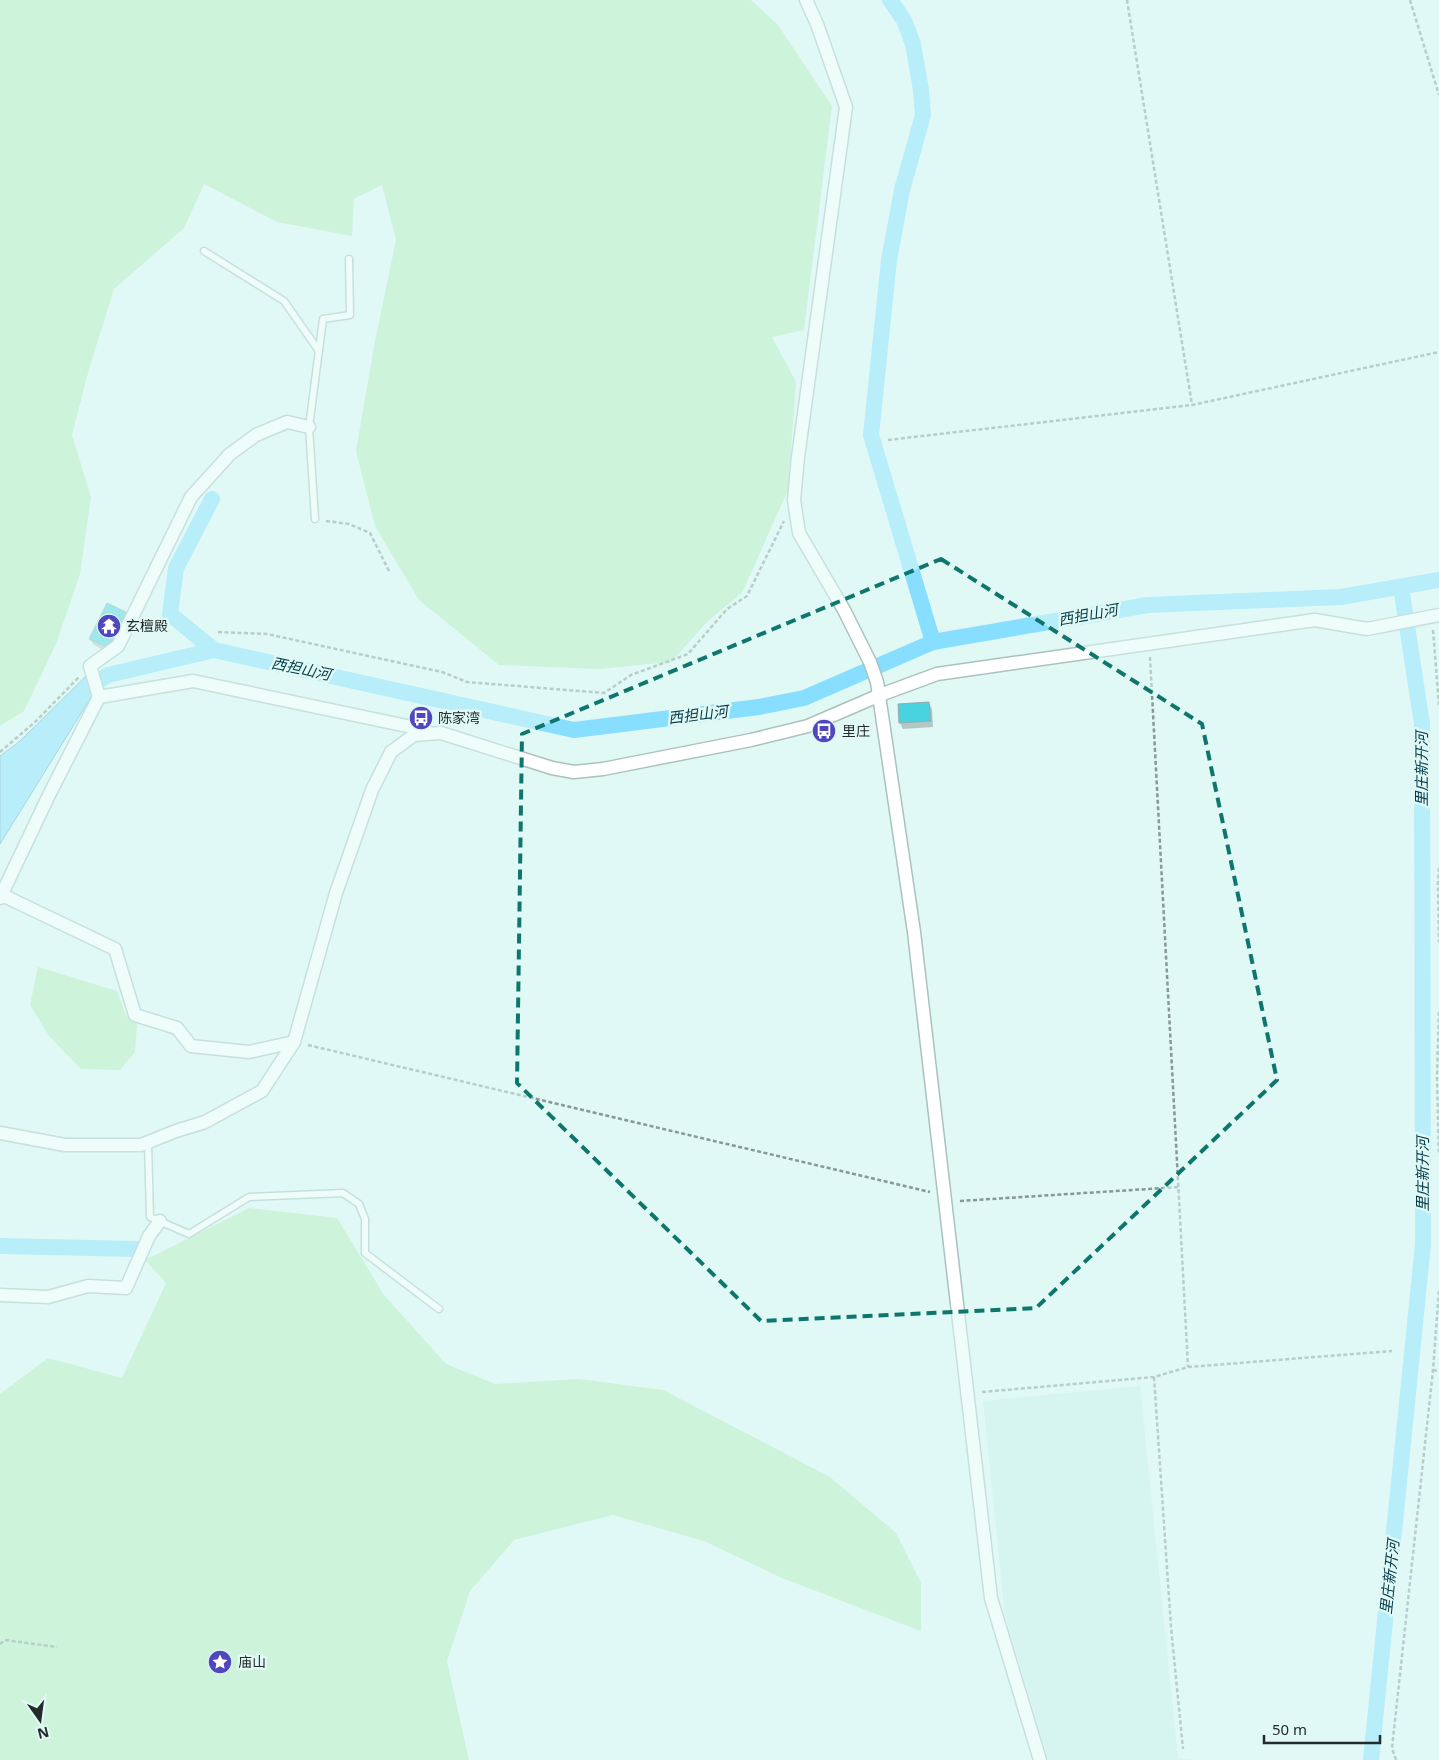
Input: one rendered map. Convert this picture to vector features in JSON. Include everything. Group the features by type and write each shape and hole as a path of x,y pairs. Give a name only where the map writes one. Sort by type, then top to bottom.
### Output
{"street":[{"path":"806,0 818,24 846,107 798,457 794,500 799,533 844,610 870,662 880,695 914,932 992,1598 1040,1760"},
{"path":"294,1042 249,1052 191,1046 177,1028 135,1015 115,948 1,897 49,794 99,697 90,666 118,646 191,497 230,454 256,435 287,422 309,427"},
{"path":"99,697 193,682 441,733 552,768 574,772 603,769 742,742 808,726 880,695 937,674 1315,620 1367,629 1435,615"},
{"path":"0,1133 66,1144 141,1145 176,1130 204,1122 262,1091 294,1042 336,893 372,790 391,752 414,735 441,733"},
{"path":"0,1295 48,1297 88,1286 126,1288 149,1236 160,1221"}],"lane":[{"path":"204,251 284,301 319,351"},
{"path":"315,519 309,427 324,319 350,315 349,259"},
{"path":"148,1143 150,1216 188,1234 249,1196 343,1193 359,1204 365,1219 365,1252 439,1309"}],"path":[{"path":"1127,0 1192,405"},
{"path":"1410,0 1439,94"},
{"path":"888,440 1192,405 1439,352"},
{"path":"218,632 267,634 442,672 467,682 604,693 631,675 688,654 728,609 747,596 794,500"},
{"path":"315,519 349,524 370,533 390,573"},
{"path":"1435,615 1439,705"},
{"path":"1150,644 1188,1367"},
{"path":"0,752 35,722 90,666"},
{"path":"1439,868 1439,942"},
{"path":"1439,1012 1436,1078 1439,1154"},
{"path":"294,1042 945,1199 1178,1187"},
{"path":"1396,1760 1392,1748 1433,1370 1439,1290"},
{"path":"968,1394 1154,1376 1188,1367 1392,1351"},
{"path":"1433,1370 1439,1371"},
{"path":"1154,1376 1171,1627 1183,1749"},
{"path":"0,1644 5,1640 57,1648"}],"highlighted area":[{"path":"941,559 1202,724 1277,1080 1036,1308 761,1321 517,1083 522,734"}],"shaded area":[{"path":"1140,1386 1178,1758 1194,1760 1048,1760 1005,1615 983,1401"}],"green space":[{"path":"0,0 751,0 778,25 832,106 804,330 772,337 796,382 788,490 742,593 708,621 671,662 598,669 499,665 419,600 375,526 356,451 375,341 396,240 382,185 354,199 352,236 277,222 204,184 184,228 114,289 89,369 72,435 91,497 80,574 56,644 24,711 0,726"},
{"path":"38,967 117,991 126,1016 137,1024 135,1052 120,1070 81,1069 49,1036 30,1005"},
{"path":"249,1208 337,1218 384,1295 446,1364 495,1384 579,1379 663,1390 830,1477 896,1533 921,1583 921,1631 782,1578 704,1541 613,1515 514,1540 470,1591 447,1661 469,1760 0,1760 0,1394 48,1358 122,1378 166,1283 145,1260"}],"water":[{"path":"88,674 93,694 0,844 0,756 19,742"}],"building":[{"name":"玄檀殿","path":"107,603 126,612 112,641 104,646 89,639"},
{"path":"929,702 931,721 899,723 898,704"}],"waterway":[{"path":"890,0 904,20 913,44 921,90 923,115 902,190 889,260 871,435 933,642"},
{"path":"212,499 176,568 170,614 214,650"},
{"name":"西担山河","path":"82,692 108,675 214,650 574,730 759,707 804,698 933,642 1148,605 1341,597 1439,580"},
{"name":"里庄新开河","path":"1371,1760 1423,1244 1422,724 1401,587"},
{"path":"0,1246 138,1249"}],"place":[{"name":"玄檀殿","path":"109,626"},
{"name":"陈家湾","path":"421,718"},
{"name":"里庄","path":"824,731"},
{"name":"庙山","path":"220,1662"}]}
